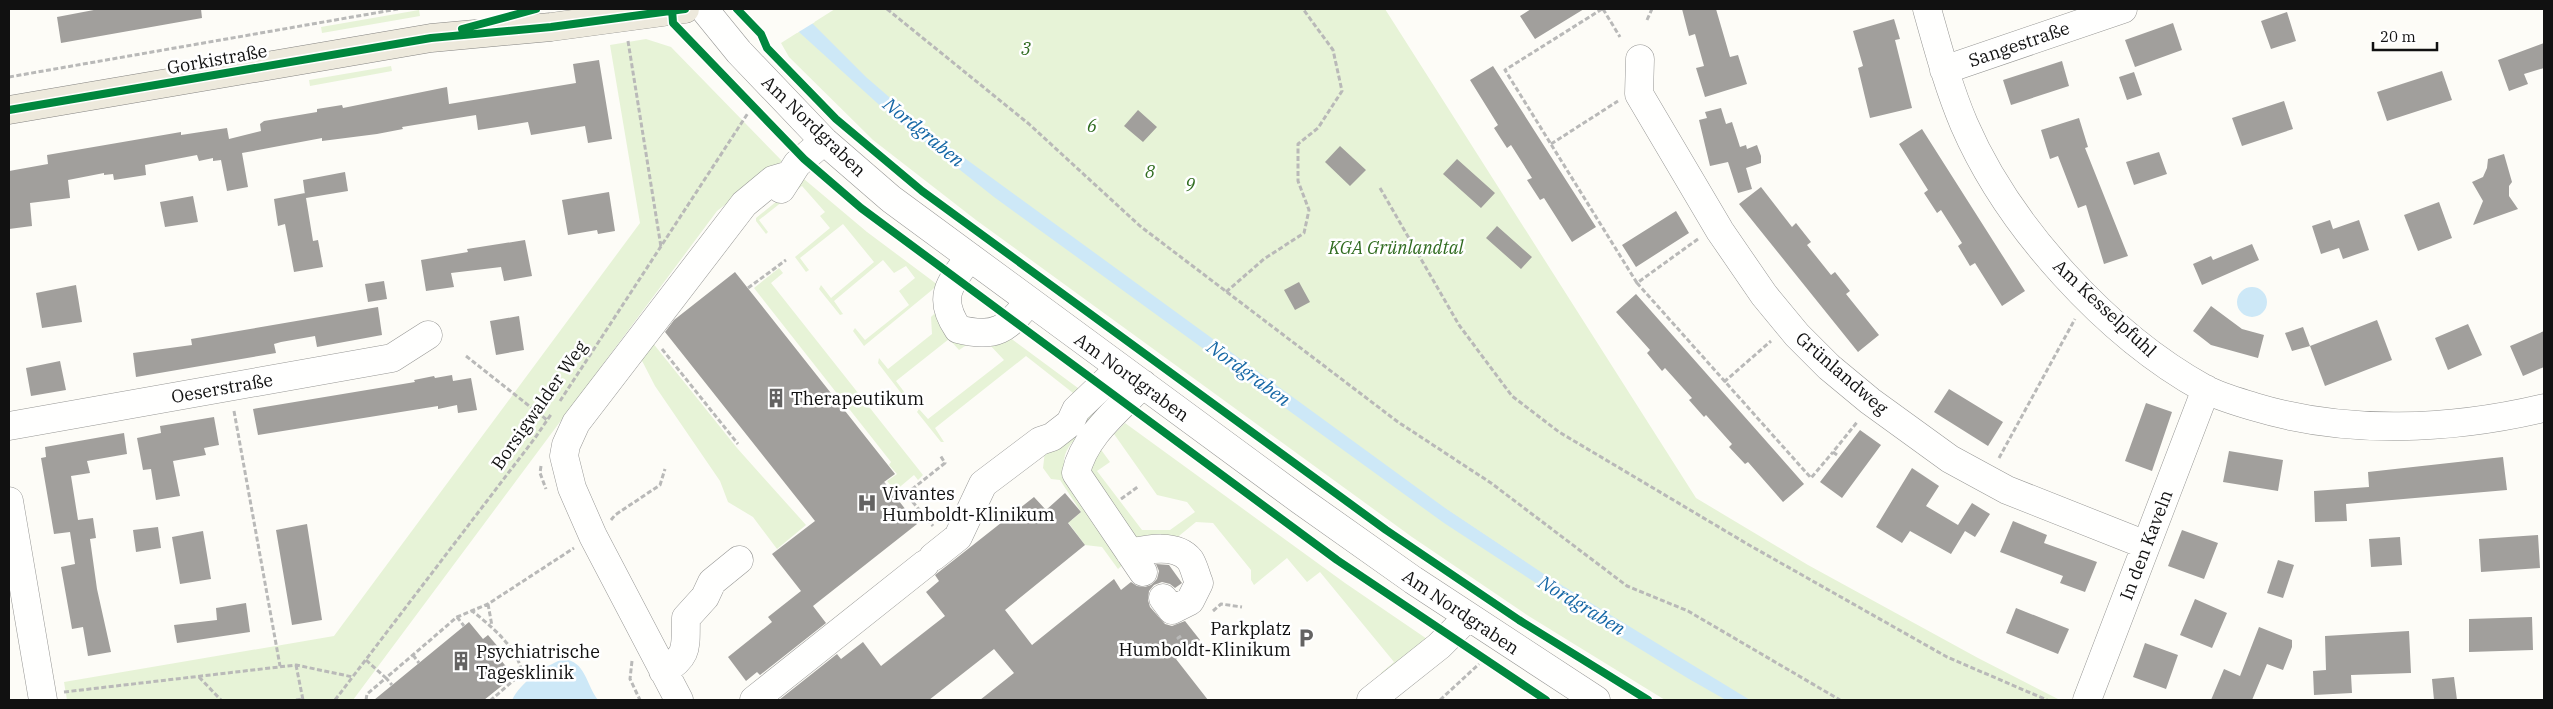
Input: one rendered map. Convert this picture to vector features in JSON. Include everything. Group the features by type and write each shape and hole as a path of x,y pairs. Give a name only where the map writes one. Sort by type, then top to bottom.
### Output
{"main road":[{"name":"Gorkistraße","path":"431,38 536,9"},
{"name":"Gorkistraße","path":"9,110 431,38 557,26 685,9"}],"street":[{"name":"Am Nordgraben","path":"704,9 740,52 824,141 892,200 1300,500 1587,698"},
{"name":"Am Kesselpfuhl","path":"1927,9 1944,70 1965,126 1989,173 2043,250 2071,280 2134,340 2206,389 2274,413 2310,420 2354,425 2451,424 2484,420 2544,408"},
{"name":"Sangestraße","path":"1944,70 2123,9"},
{"name":"Grünlandweg","path":"1640,59 1639,94 1720,231 1769,301 1797,335 1829,367 1870,401 1950,459 2007,490 2146,545"},
{"path":"679,700 593,536 572,488 564,456 566,445 576,423 744,204 773,180 790,175 797,164 824,141"},
{"path":"970,257 947,289 948,313 958,329 976,334 1008,326 1030,301"},
{"name":"Oeserstraße","path":"9,426 392,358 428,335"},
{"path":"754,700 958,537 983,484 1040,441 1045,428 1062,414 1076,410 1120,368"},
{"path":"1143,384 1090,440 1079,458 1076,473 1136,563 1157,547 1182,554 1190,560 1199,583 1190,600 1172,610 1162,598"},
{"name":"In den Kaveln","path":"2087,700 2206,389"},
{"path":"9,501 52,696"},
{"path":"663,671 683,657 686,644 686,618 705,597 712,582 739,560"},
{"path":"1371,700 1439,646 1468,617"}],"path":[{"path":"9,77 398,9"},
{"path":"886,9 1029,124 1140,226 1398,422 1490,483 1627,586 1688,611 1840,700"},
{"path":"1226,292 1264,259 1304,233 1309,210 1298,181 1298,144 1318,128 1342,91 1332,50 1303,9"},
{"path":"1620,37 1602,9 1505,70 1637,283 1811,478 1860,419"},
{"path":"1647,20 1652,9"},
{"path":"628,39 661,248"},
{"path":"1551,144 1625,97"},
{"path":"750,102 756,109"},
{"path":"1380,188 1459,325 1512,396 1559,432 1748,545 1948,657 2047,700"},
{"path":"1637,283 1701,238"},
{"path":"748,288 786,260"},
{"path":"1997,461 2076,318"},
{"path":"1724,382 1775,337"},
{"path":"663,351 738,444"},
{"path":"466,356 547,420"},
{"path":"233,406 280,666"},
{"path":"1833,452 1837,455"},
{"path":"883,483 890,492 906,494 945,463 940,455"},
{"path":"607,529 615,515 660,485 665,469"},
{"path":"1119,500 1139,486"},
{"path":"906,494 935,556"},
{"path":"366,700 367,694 457,617 488,604 575,548"},
{"path":"488,604 492,627"},
{"path":"1206,616 1221,604 1242,606"},
{"path":"471,610 492,627 520,662 522,674 492,700 489,696"},
{"path":"457,617 464,626"},
{"path":"1181,636 1178,638 1191,654 1199,648"},
{"path":"413,655 420,663"},
{"path":"366,660 392,685"},
{"path":"1440,700 1480,661 1489,663"},
{"path":"296,665 303,699 296,700"},
{"path":"52,696 280,666 296,665 353,677"},
{"path":"199,676 221,700"}],"green space":[{"path":"835,9 1385,9 1696,498 1808,565 1978,658 2058,699 1665,700 1527,615 1412,537 976,220 873,140 789,57 781,43"},
{"path":"419,10 420,16 322,33 321,27"},
{"path":"646,39 671,47 782,161 717,211 353,700 67,700 64,682 334,636 640,223 610,45"},
{"path":"391,66 392,71 310,86 309,80"},
{"path":"804,179 867,232 938,285 864,346 853,331 855,328 865,340 909,305 899,291 915,278 906,266 894,273 883,260 834,301 843,314 840,315 819,289 821,285 831,298 874,262 843,224 800,258 809,270 806,272 795,257 830,228 820,216 825,212 802,186 759,220 768,232 766,234 756,221 756,218"},
{"path":"779,268 783,273 771,283 923,475 918,480 914,475 895,491 887,481 897,474 889,465 891,462 754,288"},
{"path":"935,313 944,328 968,344 959,350 949,339 896,381 905,393 901,393 878,363 879,358 888,369 932,334 931,317"},
{"path":"1009,337 1082,391 1077,394 1073,393 1026,356 935,428 944,442 941,442 917,412 919,409 928,419 1004,360 988,343"},
{"path":"652,342 737,448 806,525 777,549 753,517 728,502 720,481 655,386 639,355"},
{"path":"1097,411 1089,427 1071,444 1066,452 1064,460 1065,472 1125,563 1118,569 1102,547 1085,545 1065,518 1072,520 1081,512 1060,480 1051,479 1043,468 1045,451 1093,412"},
{"path":"1125,423 1345,583 1430,641 1384,677 1381,673 1394,662 1320,572 1307,582 1287,558 1254,585 1251,580 1251,570 1213,523 1196,522 1174,540 1134,539 1087,471 1099,447 1110,462 1097,471 1142,530 1170,530 1195,512 1187,502 1157,495 1114,434"}],"water":[{"name":"Nordgraben","path":"777,9 798,9 866,77 933,135 1445,508 1550,578 1750,700 1726,700 1689,679 1591,619 1444,523 994,197 887,112 800,33"},
{"path":"2252,287 2263,291 2267,302 2263,313 2252,317 2241,313 2237,302 2241,291"},
{"path":"563,659 571,661 581,669 598,700 512,700 521,687 534,675"}],"pier":[{"path":"774,9 801,9 815,22 797,33"}],"building":[{"path":"99,9 201,9 202,18 61,43 57,17"},
{"path":"1531,9 1584,9 1535,39 1520,16"},
{"path":"1682,9 1716,9 1730,57 1738,55 1747,84 1705,97 1696,68 1704,66 1695,34 1689,36"},
{"path":"2287,12 2296,41 2271,49 2261,21"},
{"path":"1894,19 1900,39 1895,40 1912,108 1870,118 1858,68 1863,66 1853,31"},
{"path":"2173,23 2182,50 2135,67 2125,40"},
{"path":"2544,43 2544,68 2524,74 2528,84 2509,91 2498,60"},
{"path":"599,60 612,139 588,143 585,126 531,135 528,122 478,130 476,115 402,127 403,129 377,134 322,141 322,138 242,153 248,187 227,191 221,160 213,161 213,158 199,161 197,155 145,165 146,175 114,180 113,174 104,175 104,173 68,180 70,198 30,203 32,226 9,229 9,171 48,164 47,155 181,132 181,135 227,128 229,139 261,131 260,124 264,121 317,112 317,109 342,105 343,108 447,87 449,104 576,83 573,64"},
{"path":"2062,61 2069,86 2011,105 2003,80"},
{"path":"1493,66 1596,227 1572,242 1544,198 1540,200 1527,180 1532,178 1511,145 1507,148 1494,128 1498,125 1470,80"},
{"path":"2442,71 2452,100 2387,121 2377,92"},
{"path":"2134,72 2142,95 2127,100 2119,77"},
{"path":"2284,101 2293,129 2242,146 2232,118"},
{"path":"1721,108 1726,124 1732,122 1740,147 1746,145 1747,149 1757,145 1761,156 1761,163 1746,168 1752,189 1738,193 1728,162 1710,166 1699,120 1707,118 1705,112"},
{"path":"1138,110 1157,127 1143,142 1124,126"},
{"path":"2079,118 2088,147 2085,148 2128,256 2104,264 2086,205 2078,208 2058,156 2050,159 2041,130"},
{"path":"1922,129 2025,291 2002,306 1975,263 1970,266 1958,246 1962,243 1941,210 1937,213 1924,193 1928,190 1899,144"},
{"path":"1340,146 1366,170 1350,186 1325,162"},
{"path":"2159,152 2167,174 2134,185 2126,162"},
{"path":"2504,154 2512,182 2509,186 2509,196 2518,209 2473,225 2483,201 2472,182 2483,177 2488,159"},
{"path":"1457,159 1495,193 1481,208 1443,174"},
{"path":"345,172 348,191 306,198 313,241 318,240 323,267 294,272 285,224 278,226 274,199 305,193 303,180"},
{"path":"1761,187 1792,227 1796,223 1811,242 1807,245 1831,275 1835,272 1850,291 1846,294 1879,335 1858,352 1739,204"},
{"path":"609,192 615,231 598,234 597,230 568,235 562,200"},
{"path":"193,196 198,222 165,227 160,202"},
{"path":"2439,202 2452,238 2418,251 2404,215"},
{"path":"1676,211 1689,233 1636,267 1622,245"},
{"path":"2330,220 2333,229 2359,220 2369,250 2343,259 2339,248 2321,254 2312,226"},
{"path":"1497,226 1532,257 1521,269 1486,238"},
{"path":"525,240 532,276 504,281 501,267 451,273 454,287 426,291 421,260 468,252 467,249"},
{"path":"2252,244 2259,260 2202,285 2193,264 2211,256 2213,260"},
{"name":"Therapeutikum","path":"735,272 895,474 884,482 917,524 813,606 826,623 760,675 757,672 746,681 728,657 772,622 768,617 801,591 772,554 815,521 665,332 674,320"},
{"path":"384,281 387,299 368,302 365,284"},
{"path":"1299,282 1310,302 1295,310 1284,290"},
{"path":"76,285 82,322 42,328 36,293"},
{"path":"1636,294 1804,484 1783,502 1748,462 1745,464 1729,447 1732,444 1706,415 1704,417 1689,400 1692,398 1665,368 1662,371 1647,353 1650,350 1616,312"},
{"path":"2211,306 2242,329 2264,335 2258,358 2211,345 2193,331"},
{"path":"378,307 382,335 317,347 315,336 274,344 276,353 136,377 133,353 192,345 191,339"},
{"path":"519,316 524,350 496,355 490,321"},
{"path":"2377,320 2392,360 2325,386 2310,346"},
{"path":"2468,324 2482,355 2448,370 2435,338"},
{"path":"2303,327 2310,346 2292,351 2285,333"},
{"path":"2544,331 2544,367 2523,376 2510,346"},
{"path":"60,361 66,390 31,396 26,368"},
{"path":"452,375 453,381 471,378 477,410 458,413 457,405 438,409 438,406 258,435 253,409 415,382 414,380 434,376 435,378"},
{"path":"1949,389 2003,422 1988,446 1934,412"},
{"path":"2146,403 2172,412 2152,471 2125,461"},
{"path":"214,417 219,445 204,448 206,455 173,461 180,496 156,500 151,469 143,470 137,438 161,433 160,426"},
{"path":"1860,430 1881,445 1842,498 1820,482"},
{"path":"124,433 127,454 87,461 90,473 71,476 78,520 93,518 96,538 90,539 97,589 111,652 88,656 83,627 72,629 61,567 75,564 70,532 54,534 41,458 46,457 45,447"},
{"path":"2229,451 2283,460 2278,491 2223,482"},
{"path":"2503,457 2507,490 2346,504 2347,521 2315,522 2314,491 2369,487 2368,472"},
{"path":"1912,468 1939,486 1926,506 1958,525 1972,503 1990,514 1975,537 1965,531 1951,554 1910,531 1902,543 1876,527"},
{"path":"1065,493 1081,512 1068,523 1085,545 1005,610 1032,645 1114,579 1121,590 1131,582 1137,586 1145,587 1151,585 1157,579 1159,571 1156,564 1169,565 1182,583 1175,588 1170,584 1162,582 1154,585 1149,591 1148,600 1150,607 1165,624 1172,626 1185,621 1200,640 1176,659 1208,700 980,700 1014,673 994,649 929,700 779,700 837,654 841,659 863,642 881,666 945,616 926,592 939,581 935,575 1034,497 1046,510"},
{"path":"2013,521 2047,535 2044,543 2097,562 2085,592 2060,583 2063,576 2000,552"},
{"path":"307,524 322,620 292,625 276,530"},
{"path":"158,527 161,548 136,552 133,530"},
{"path":"2182,530 2218,543 2204,579 2168,566"},
{"path":"203,531 211,579 180,584 172,537"},
{"path":"2538,535 2540,568 2481,572 2479,539"},
{"path":"2400,537 2402,565 2371,567 2369,539"},
{"path":"2278,560 2294,565 2283,598 2267,593"},
{"path":"2195,599 2227,613 2212,648 2180,635"},
{"path":"246,603 250,632 177,643 174,625 217,620 216,608"},
{"path":"2016,608 2069,629 2058,654 2006,633"},
{"path":"2532,617 2533,650 2469,652 2469,619"},
{"name":"Psychiatrische Tagesklinik","path":"469,622 483,639 488,635 505,655 500,659 514,676 484,700 374,700"},
{"path":"2259,627 2292,640 2292,647 2283,670 2267,664 2252,700 2211,700 2224,669 2240,676"},
{"path":"2409,631 2411,673 2351,675 2352,693 2314,695 2313,671 2326,670 2325,636"},
{"path":"2145,643 2178,655 2166,689 2133,677"},
{"path":"2454,677 2457,700 2434,700 2432,679"}],"cycle path":[{"path":"462,29 536,9"},
{"path":"672,9 673,23 804,159 861,208 1337,560 1546,700"},
{"path":"9,110 431,38 551,27 685,9"},
{"path":"737,9 761,34 767,48 836,119 922,191 1386,530 1519,620 1648,700"}],"place":[{"name":"Therapeutikum","path":"776,398"},
{"name":"Vivantes Humboldt-Klinikum","path":"867,503"},
{"name":"Parkplatz Humboldt-Klinikum","path":"1306,638"},
{"name":"Psychiatrische Tagesklinik","path":"461,661"}],"park label":[{"name":"3","path":"1026,48"},
{"name":"6","path":"1092,125"},
{"name":"8","path":"1150,171"},
{"name":"9","path":"1190,184"},
{"name":"KGA Grünlandtal","path":"1396,247"}]}
